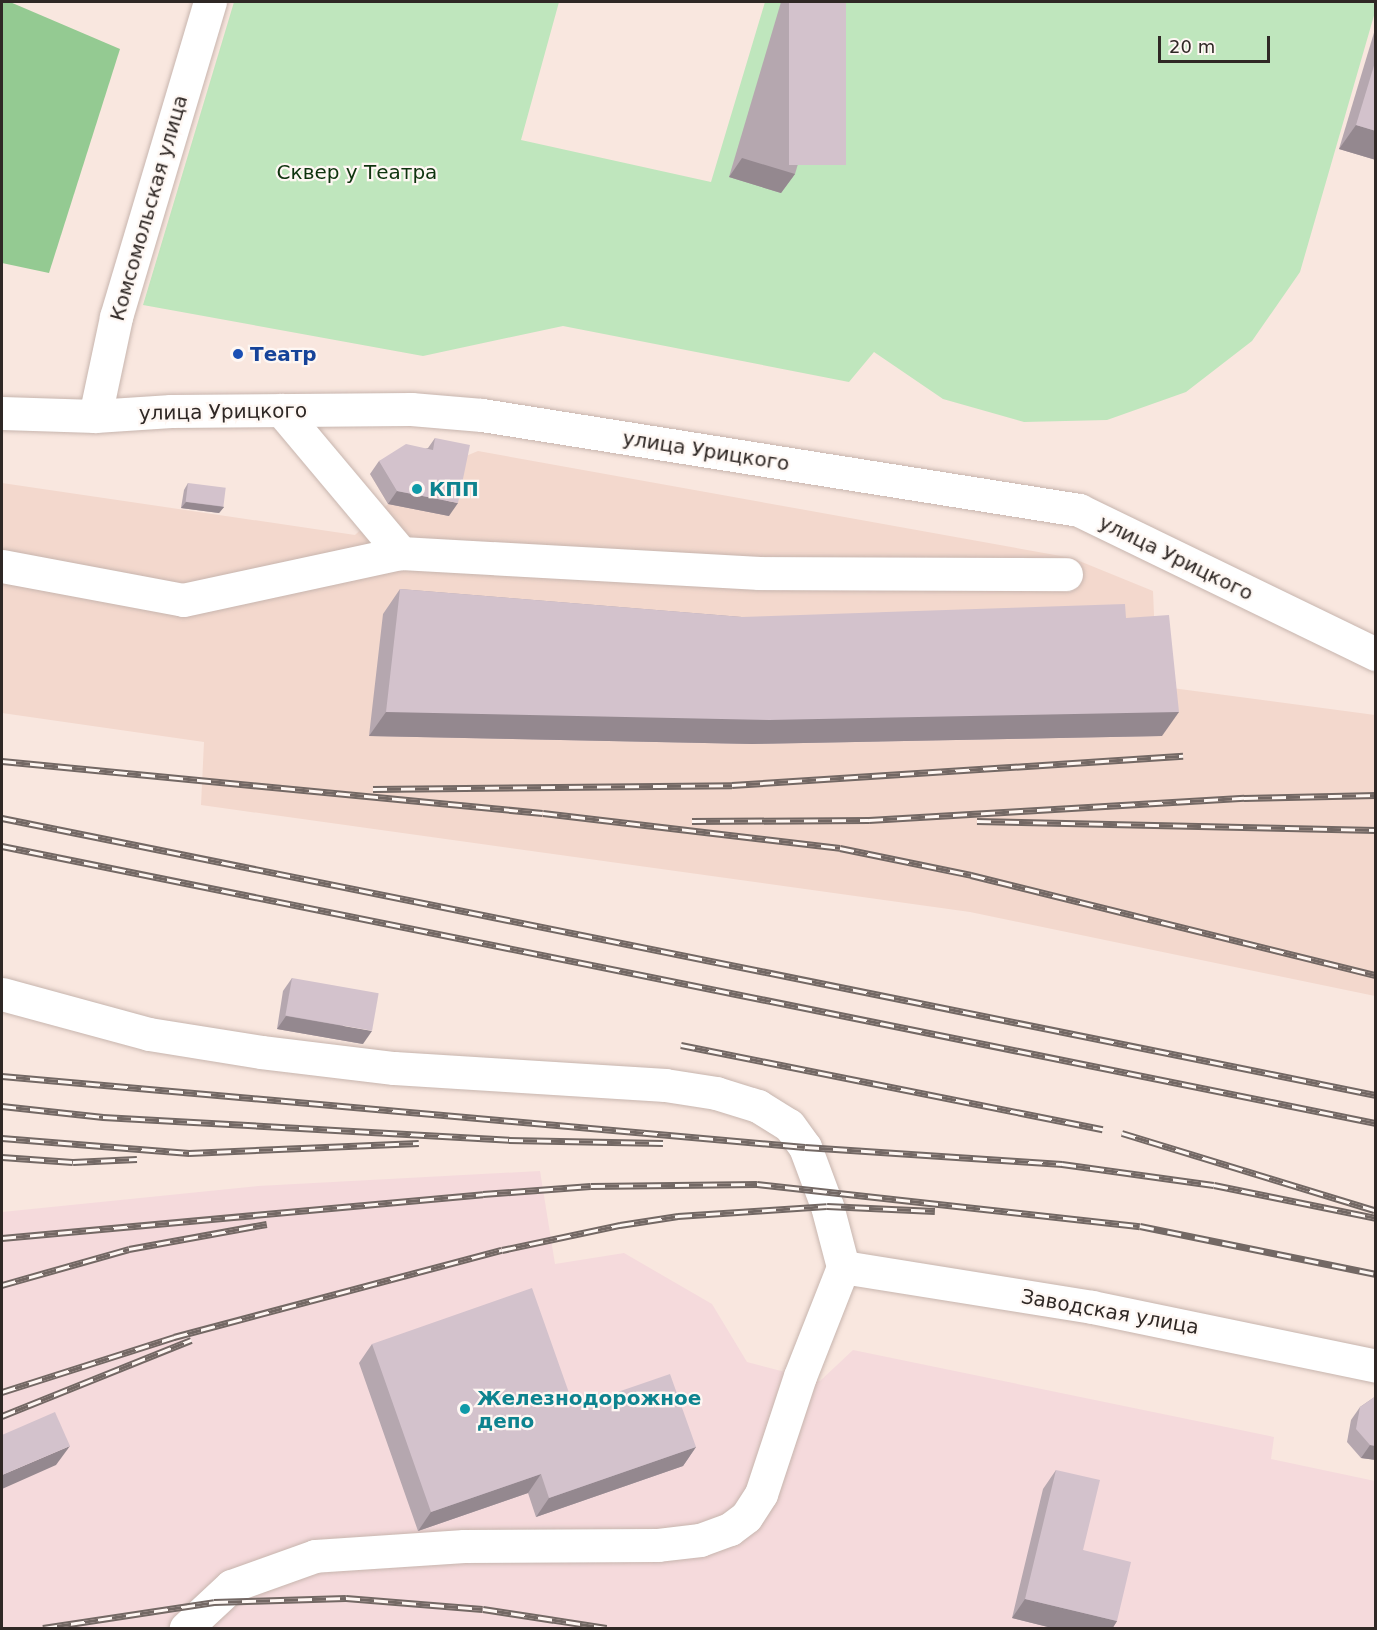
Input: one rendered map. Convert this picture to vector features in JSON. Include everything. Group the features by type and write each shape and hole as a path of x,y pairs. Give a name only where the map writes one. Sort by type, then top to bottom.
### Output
{"street":[{"name":"Комсомольская улица","path":"95,416 116,317 210,2"},
{"name":"улица Урицкого","path":"2,412 95,416 280,410 411,410 482,415 1079,510 1376,654"},
{"path":"280,410 400,553"},
{"path":"2,566 183,600 400,553 759,573 1066,574"},
{"path":"2,994 148,1034 261,1052 394,1068 665,1084 737,1099 775,1114 800,1137 827,1206 843,1267 800,1376 761,1494 747,1517 730,1529 700,1540 658,1545 464,1546 315,1556 231,1586 186,1629"},
{"name":"Заводская улица","path":"843,1267 1092,1307 1376,1366"}],"shaded area":[{"path":"478,451 1072,558 1153,591 1157,686 1375,715 1375,996 970,912 201,805 204,742 2,713 2,483 355,535 388,504 370,474 397,457 461,458"},
{"path":"540,1171 555,1264 624,1253 712,1304 747,1362 820,1381 853,1350 1274,1437 1271,1459 1375,1481 1375,1628 2,1628 2,1212 258,1186"}],"green space":[{"path":"2,2 10,2 120,49 49,273 2,263"},
{"name":"Сквер у Театра","path":"234,2 559,2 521,140 711,182 765,2 1375,2 1375,12 1300,272 1252,341 1186,392 1107,420 1024,422 943,399 874,352 849,382 563,326 423,356 143,305"}],"building":[{"path":"789,2 846,2 846,165 789,165"},
{"path":"1376,59 1376,131 1356,125"},
{"name":"КПП","path":"435,438 470,445 458,503 397,491 379,461 406,444 433,450"},
{"path":"188,483 226,488 223,506 186,502"},
{"path":"400,589 742,617 1125,604 1126,618 1169,615 1179,712 769,720 386,712"},
{"path":"292,978 379,993 372,1031 285,1015"},
{"name":"Железнодорожное депо","path":"532,1288 574,1407 670,1374 696,1447 549,1498 541,1474 431,1512 372,1344"},
{"path":"1376,1396 1376,1446 1370,1445 1356,1429 1360,1407"},
{"path":"55,1412 70,1446 2,1475 2,1435"},
{"path":"1056,1470 1100,1480 1083,1550 1131,1562 1117,1621 1025,1599"}],"railway":[{"path":"373,789 732,785 1183,756"},
{"path":"2,761 543,813 840,848 971,875 1376,975"},
{"path":"692,821 869,820 1244,798 1376,795"},
{"path":"2,818 1376,1095"},
{"path":"977,821 1376,830"},
{"path":"2,846 1376,1123"},
{"path":"681,1045 1103,1129"},
{"path":"2,1076 805,1147 1062,1164 1214,1185 1376,1218"},
{"path":"2,1106 103,1117 509,1140 663,1143"},
{"path":"1122,1133 1374,1210"},
{"path":"2,1138 189,1153 419,1143"},
{"path":"2,1157 73,1162 137,1159"},
{"path":"2,1238 591,1186 757,1184 1140,1226 1376,1274"},
{"path":"2,1392 174,1337 502,1250 620,1225 678,1216 827,1206 935,1211"},
{"path":"2,1285 129,1249 267,1224"},
{"path":"2,1416 191,1340"},
{"path":"43,1628 214,1602 346,1598 483,1609 607,1628"}],"place":[{"name":"Театр","path":"238,354"},
{"name":"КПП","path":"417,489"},
{"name":"Железнодорожное депо","path":"465,1409"}]}
